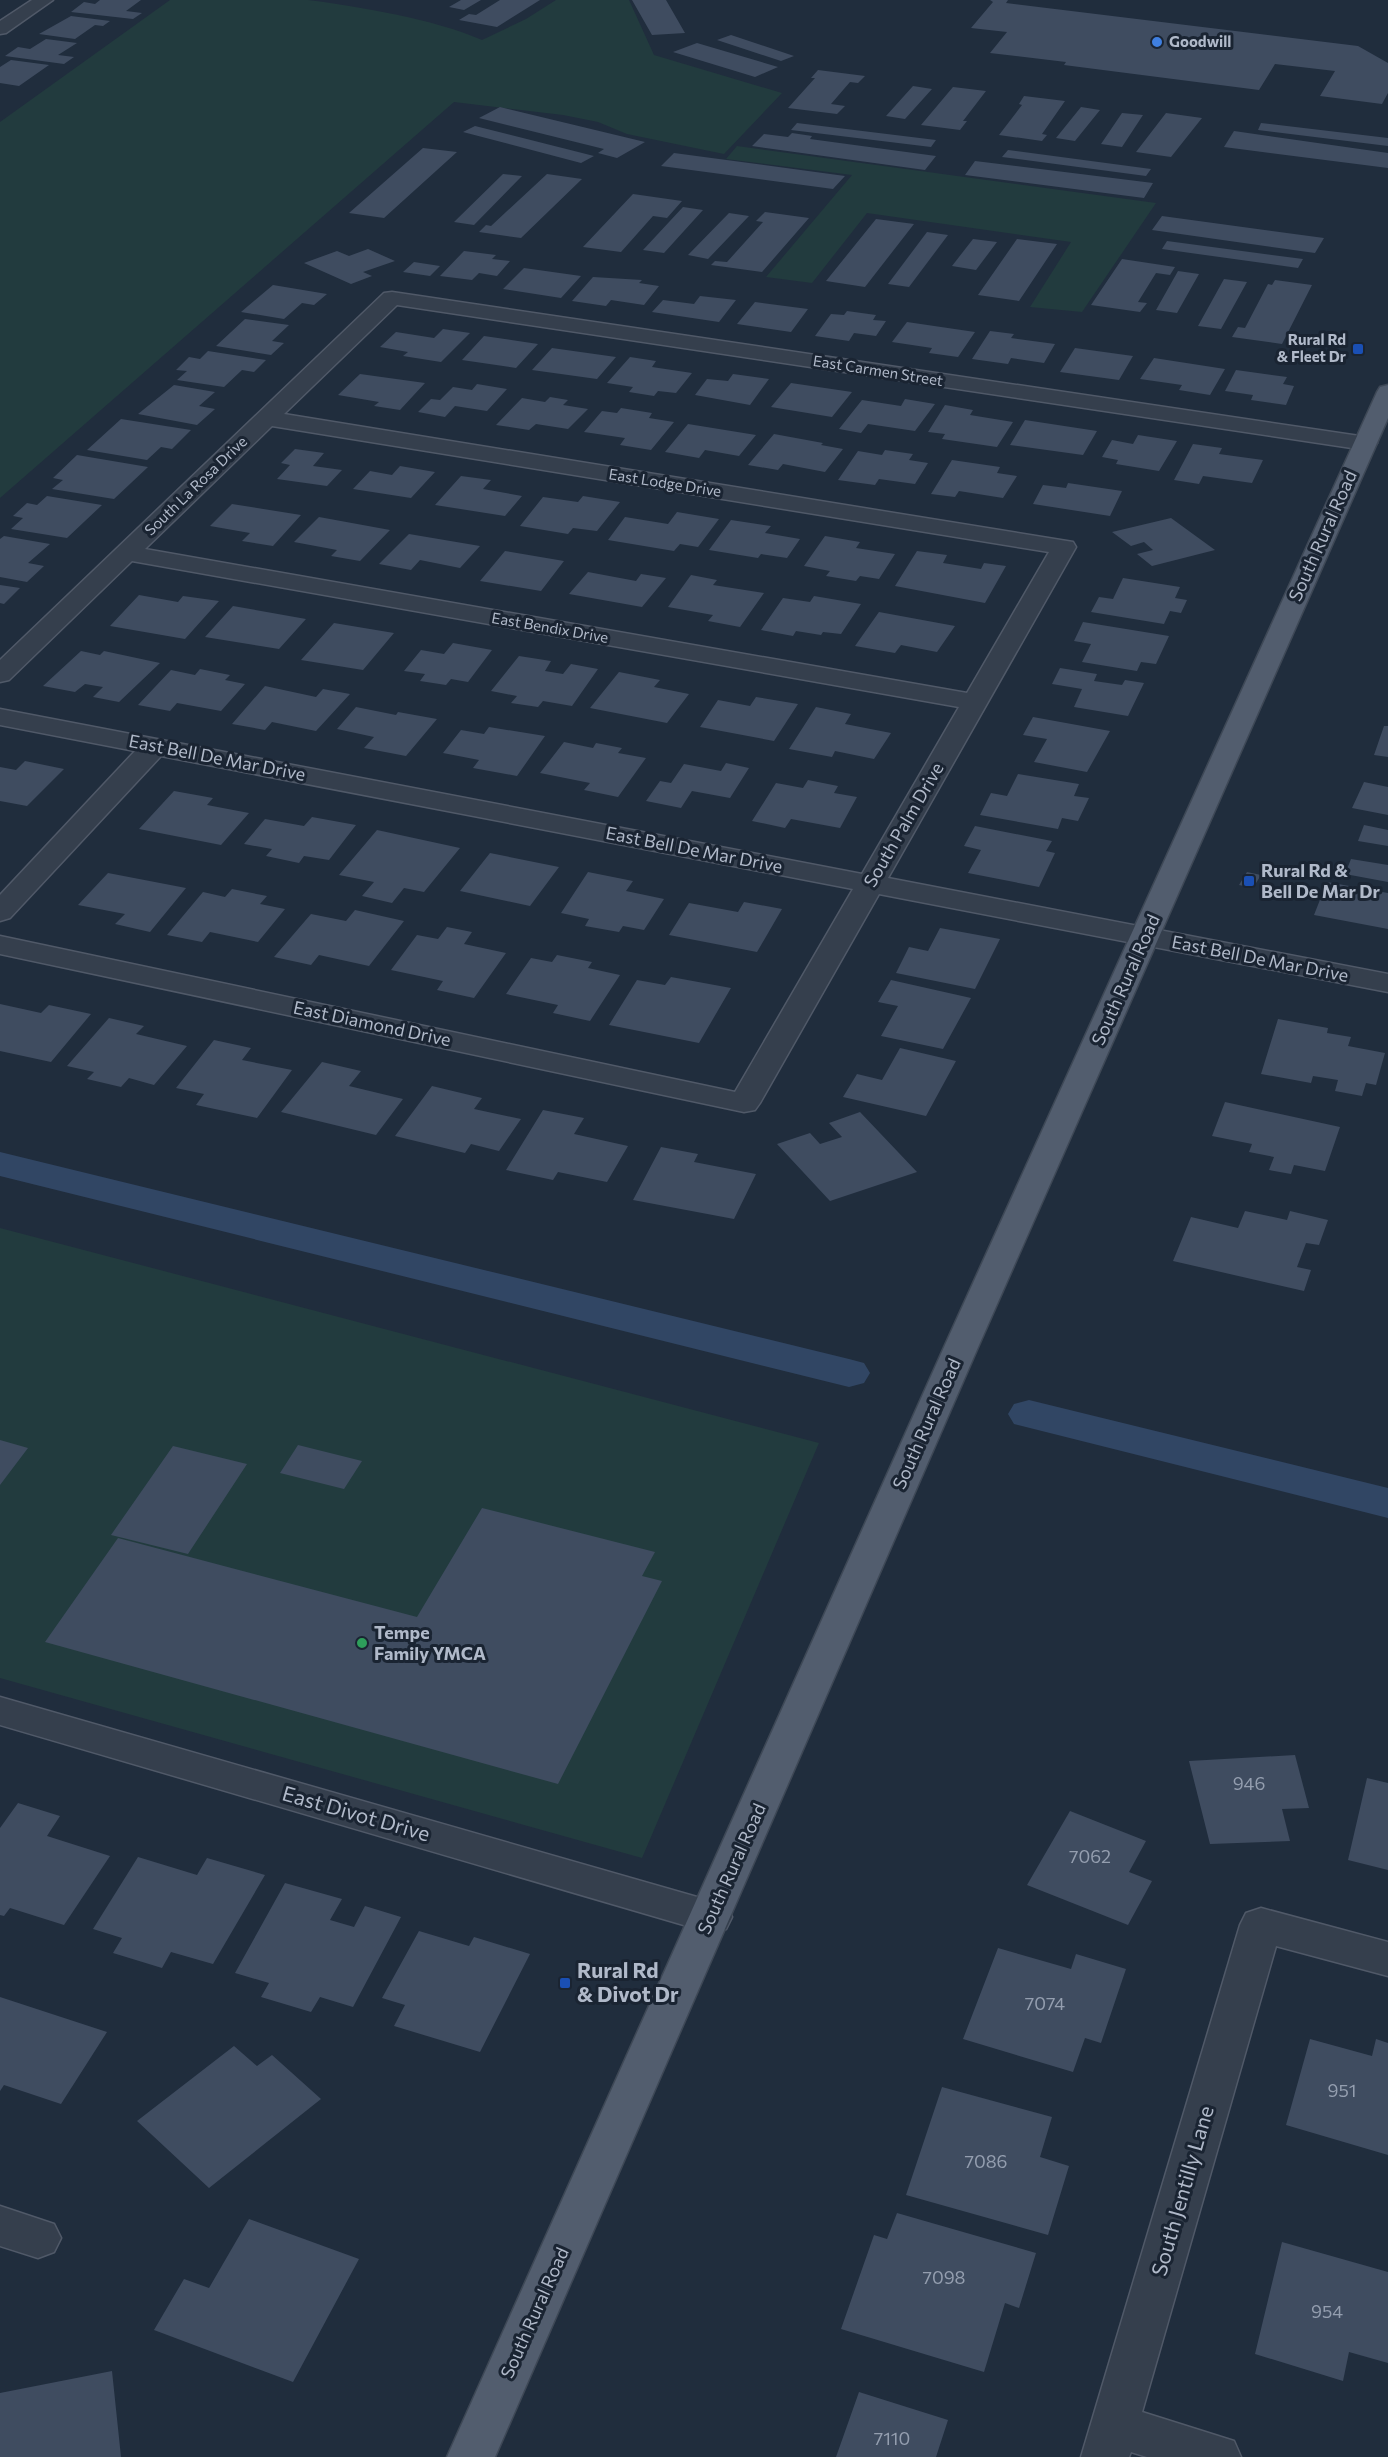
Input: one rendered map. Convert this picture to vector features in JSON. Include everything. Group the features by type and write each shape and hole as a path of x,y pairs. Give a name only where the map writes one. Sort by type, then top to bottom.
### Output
{"main road":[{"name":"South Rural Road","path":"471,2457 962,1345 1388,392"}],"street":[{"path":"0,29 44,0"},
{"name":"South La Rosa Drive","path":"0,674 392,298"},
{"name":"East Carmen Street","path":"392,298 1365,443"},
{"name":"East Lodge Drive","path":"267,418 1064,547"},
{"name":"South Palm Drive","path":"744,1103 1064,547"},
{"name":"East Bendix Drive","path":"126,553 975,702"},
{"name":"East Bell De Mar Drive","path":"0,717 1388,983"},
{"path":"0,912 155,747"},
{"name":"East Diamond Drive","path":"0,945 744,1103"},
{"name":"East Divot Drive","path":"0,1711 711,1917"},
{"name":"South Jentilly Lane","path":"1110,2441 1261,1924 1388,1959"},
{"path":"1110,2441 1217,2457"}],"green space":[{"path":"170,0 308,0 420,20 482,40 526,19 556,0 629,0 654,55 782,93 724,154 627,134 598,122 563,115 454,102 0,498 0,122"},
{"path":"737,146 1156,203 1082,312 1030,307 1071,242 867,213 812,283 766,277 852,175 726,159"},
{"path":"0,1228 819,1443 642,1858 0,1678"}],"building":[{"path":"100,0 141,0 126,11 142,13 133,19 71,12 84,2 95,4"},
{"path":"461,0 481,0 464,10 449,7"},
{"path":"500,0 540,0 497,27 459,20 469,14 476,15"},
{"path":"632,0 666,0 685,33 652,35"},
{"path":"990,0 1008,0 1006,3 1358,46 1388,63 1388,93 1382,104 1320,96 1335,71 1275,64 1259,90 1064,65 1066,62 990,53 1007,32 971,28 993,2"},
{"path":"71,16 110,21 103,26 95,25 75,39 39,34"},
{"path":"731,35 794,56 781,61 717,40"},
{"path":"46,39 77,43 58,55 74,57 64,64 5,56 18,47 30,49"},
{"path":"697,43 778,67 755,77 673,52"},
{"path":"11,60 49,65 19,86 0,83 0,67"},
{"path":"818,70 865,76 858,83 850,82 831,104 845,106 837,114 788,108 815,78 811,78"},
{"path":"913,86 932,89 905,119 886,116"},
{"path":"953,87 986,91 963,121 967,121 960,130 921,125"},
{"path":"1024,96 1065,101 1042,134 1047,135 1042,141 999,135 1022,105 1019,104"},
{"path":"500,107 645,142 617,158 598,153 604,149 479,118"},
{"path":"1081,107 1100,110 1075,141 1056,138"},
{"path":"1122,113 1143,115 1122,147 1101,144"},
{"path":"1166,113 1202,118 1171,157 1136,152"},
{"path":"797,123 936,140 931,147 791,130"},
{"path":"1261,123 1388,138 1388,146 1258,130"},
{"path":"475,126 594,156 581,163 463,132"},
{"path":"1234,131 1388,153 1388,168 1224,147"},
{"path":"792,133 812,136 810,139 936,156 925,170 752,146 764,134 788,137"},
{"path":"423,148 457,152 384,218 349,213"},
{"path":"1008,150 1151,169 1146,176 1002,157"},
{"path":"674,153 845,176 833,189 661,166"},
{"path":"975,161 1153,183 1144,198 965,175"},
{"path":"503,174 522,176 474,225 454,222"},
{"path":"547,174 582,179 521,238 479,232 486,225 491,226"},
{"path":"633,194 682,201 667,218 653,216 621,252 583,247"},
{"path":"683,207 703,210 664,253 643,250"},
{"path":"765,212 809,218 762,272 711,265 715,261 727,262 763,222 756,221"},
{"path":"729,213 749,216 708,259 688,255"},
{"path":"1162,216 1324,238 1315,253 1152,230"},
{"path":"876,219 914,224 865,287 826,281"},
{"path":"927,232 948,235 909,287 888,284"},
{"path":"973,239 997,242 976,270 952,266"},
{"path":"1017,239 1057,244 1019,301 978,295"},
{"path":"1167,241 1303,259 1298,268 1162,249"},
{"path":"368,249 395,261 363,272 372,276 351,284 304,263 337,251 349,256"},
{"path":"464,251 496,255 492,259 510,261 497,276 479,273 472,280 440,276"},
{"path":"1122,259 1175,267 1170,275 1156,273 1138,302 1147,303 1140,312 1091,305"},
{"path":"414,262 440,266 430,276 403,272"},
{"path":"524,268 581,276 561,298 503,289"},
{"path":"1178,271 1199,274 1177,313 1156,310"},
{"path":"593,277 642,280 639,283 659,286 644,305 611,300 606,306 572,301"},
{"path":"1224,279 1247,282 1221,329 1198,326"},
{"path":"1275,280 1312,285 1282,344 1232,337 1238,327 1245,328 1268,284 1272,285"},
{"path":"273,285 327,294 314,305 302,303 284,319 241,312"},
{"path":"700,296 736,300 719,322 652,312 663,300 694,304"},
{"path":"755,302 808,309 791,332 737,324"},
{"path":"847,311 876,315 873,320 886,321 876,336 854,333 849,341 815,336 831,314 844,315"},
{"path":"245,319 289,325 272,341 284,343 271,355 216,346"},
{"path":"907,322 975,332 958,357 929,353 932,348 892,342"},
{"path":"443,329 470,333 441,362 403,356 408,352 380,347 396,332 434,338"},
{"path":"990,331 1014,334 1011,338 1055,344 1044,363 1011,358 1008,364 972,359"},
{"path":"484,336 538,344 516,368 462,360"},
{"path":"552,348 616,357 597,379 532,370"},
{"path":"1075,348 1133,356 1119,380 1060,372"},
{"path":"208,351 266,360 254,372 242,370 224,387 177,380 187,371 176,370 189,357 200,359"},
{"path":"630,357 656,361 652,367 692,373 676,393 658,391 654,396 629,392 633,387 607,383"},
{"path":"1154,358 1225,369 1210,395 1179,390 1182,385 1140,379"},
{"path":"1236,370 1287,377 1283,384 1294,386 1286,405 1251,400 1253,395 1225,391"},
{"path":"360,374 425,383 400,410 374,406 379,402 338,395"},
{"path":"733,374 769,379 750,405 695,395 707,379 728,381"},
{"path":"791,383 852,392 832,417 771,407"},
{"path":"477,384 507,389 487,411 455,406 445,417 418,412 431,399 440,400 453,387 472,390"},
{"path":"174,385 215,392 199,406 215,409 197,425 138,414"},
{"path":"550,397 568,400 563,405 588,409 568,429 536,424 529,430 496,425 522,398 545,402"},
{"path":"905,399 935,404 915,431 868,424 861,433 839,429 862,400 901,406"},
{"path":"945,405 973,410 970,415 1013,422 997,447 942,439 945,434 928,432"},
{"path":"621,408 652,413 649,418 674,422 651,450 620,445 625,438 584,432 602,411 617,413"},
{"path":"121,419 191,430 172,449 161,447 147,460 87,450"},
{"path":"1025,420 1097,431 1083,455 1010,445"},
{"path":"688,424 756,435 739,456 705,450 699,458 665,452"},
{"path":"774,434 843,449 825,472 783,464 778,470 748,465"},
{"path":"1138,435 1177,441 1159,471 1116,464 1118,460 1102,457 1112,440 1133,444"},
{"path":"1193,444 1222,448 1219,454 1263,460 1252,483 1203,476 1199,484 1174,480"},
{"path":"295,449 324,453 313,466 342,470 327,486 277,479 290,465 281,463"},
{"path":"885,450 913,454 909,460 928,463 915,484 879,479 875,485 838,480 858,451 882,455"},
{"path":"77,455 148,467 114,499 52,489 63,480 53,478"},
{"path":"952,460 1000,467 997,473 1017,476 1003,498 959,491 955,497 931,494"},
{"path":"400,466 435,472 411,498 353,489 370,471 392,475"},
{"path":"461,476 491,480 483,489 522,496 505,516 435,505"},
{"path":"1068,483 1122,491 1110,516 1033,504 1043,485 1066,488"},
{"path":"47,496 102,505 67,538 11,529 23,518 13,516 27,503 37,505"},
{"path":"583,496 620,502 597,531 573,528 568,534 520,526 543,497 578,502"},
{"path":"232,504 301,515 273,546 242,541 250,533 210,526"},
{"path":"677,512 719,519 698,547 680,544 674,551 608,540 625,517 668,524"},
{"path":"319,517 390,530 360,561 331,556 337,550 294,542"},
{"path":"1171,518 1215,550 1152,566 1137,554 1153,550 1144,542 1131,546 1112,532"},
{"path":"731,520 771,526 765,533 800,539 787,558 761,554 758,558 709,550"},
{"path":"409,534 480,546 460,568 420,560 411,570 379,564"},
{"path":"4,536 50,544 28,563 44,566 27,582 0,577 0,539"},
{"path":"825,536 860,542 856,548 895,554 879,579 860,576 856,581 826,576 830,571 804,566"},
{"path":"505,551 564,561 541,591 480,581"},
{"path":"917,551 947,555 943,563 981,569 984,563 1006,566 985,603 895,586"},
{"path":"588,572 636,581 641,574 666,578 642,607 569,594"},
{"path":"691,575 717,580 713,585 764,593 740,627 708,621 713,615 668,607"},
{"path":"1123,578 1180,587 1175,598 1187,600 1181,613 1170,611 1164,624 1091,612 1099,597 1113,599"},
{"path":"0,585 20,588 4,604 0,603"},
{"path":"139,595 178,602 183,596 219,601 185,639 110,626"},
{"path":"814,596 861,604 841,634 823,632 821,635 796,631 793,636 761,630 783,598 810,602"},
{"path":"233,606 306,619 279,649 205,637"},
{"path":"879,612 955,626 937,652 901,645 895,653 855,646"},
{"path":"1083,622 1169,636 1156,664 1141,662 1137,671 1082,662 1091,644 1074,641"},
{"path":"334,623 394,633 363,670 301,660"},
{"path":"453,643 492,650 468,682 451,679 446,685 420,681 425,674 404,671 421,650 444,654"},
{"path":"81,651 100,655 104,651 160,663 119,702 93,697 103,687 85,684 75,692 43,686"},
{"path":"519,656 551,661 545,671 563,674 571,664 598,669 572,706 543,701 538,707 511,703 517,696 491,691"},
{"path":"1060,668 1097,674 1094,681 1122,685 1125,680 1144,683 1128,716 1074,707 1082,689 1052,684"},
{"path":"200,669 230,675 225,680 245,684 221,711 177,703 170,711 138,705 171,670 195,675"},
{"path":"619,672 660,680 654,687 689,694 667,723 590,708"},
{"path":"265,686 316,697 323,689 350,694 316,731 272,722 265,730 232,724"},
{"path":"756,697 798,704 774,741 700,727 718,700 750,706"},
{"path":"356,707 396,715 398,712 437,719 406,756 364,748 374,737 337,729"},
{"path":"816,707 851,714 845,724 891,733 874,759 835,751 832,757 789,749"},
{"path":"1033,717 1110,731 1087,772 1034,762 1047,739 1023,735"},
{"path":"1384,726 1388,726 1388,757 1374,755"},
{"path":"489,727 545,736 517,776 473,768 479,760 443,753 461,730 484,734"},
{"path":"564,742 593,748 596,743 622,748 618,753 646,758 618,797 584,790 590,783 540,773"},
{"path":"25,761 64,769 27,806 0,801 0,767 16,770"},
{"path":"726,763 749,768 730,798 692,791 681,808 646,801 660,781 671,783 684,764 721,771"},
{"path":"1018,774 1079,784 1074,796 1089,798 1078,821 1062,818 1058,829 980,815 991,793 1007,796"},
{"path":"808,780 838,786 834,793 857,797 840,828 791,819 785,828 752,821 776,783 803,788"},
{"path":"1364,782 1388,787 1388,815 1352,808"},
{"path":"174,791 213,798 207,805 249,813 221,845 139,829"},
{"path":"312,817 356,825 329,860 304,856 299,863 266,856 272,849 244,844 265,819 304,826"},
{"path":"1364,825 1388,830 1388,846 1358,841"},
{"path":"975,826 1052,841 1046,851 1055,853 1039,887 968,873 981,850 964,846"},
{"path":"377,830 460,848 424,892 404,888 392,903 362,896 374,882 339,875"},
{"path":"490,853 559,867 530,906 460,891"},
{"path":"1351,859 1388,865 1388,882 1345,874"},
{"path":"588,872 633,881 626,891 664,899 644,930 623,926 619,932 585,926 589,919 561,913"},
{"path":"1247,872 1261,875 1253,888 1239,885"},
{"path":"108,873 186,888 150,932 115,924 125,914 78,905"},
{"path":"1327,882 1388,893 1388,929 1314,915"},
{"path":"232,889 267,896 260,904 285,909 258,942 210,932 202,942 167,935 203,892 225,897"},
{"path":"744,902 782,909 757,952 669,935 689,903 738,912"},
{"path":"355,910 404,921 369,966 319,955 311,965 274,957 311,914 346,921"},
{"path":"447,927 472,932 464,944 506,953 474,998 437,990 443,981 391,970 417,935 438,939"},
{"path":"940,928 1000,939 975,989 896,973 909,947 928,951"},
{"path":"557,955 592,962 588,968 620,975 590,1021 553,1013 558,1005 506,994 531,958 552,962"},
{"path":"671,977 731,988 699,1043 609,1025 637,980 665,985"},
{"path":"891,980 971,998 943,1049 881,1036 898,1006 878,1002"},
{"path":"0,1004 41,1013 49,1005 91,1014 51,1062 0,1051"},
{"path":"109,1018 144,1026 136,1034 187,1046 154,1085 129,1078 121,1087 87,1079 94,1072 67,1066"},
{"path":"1278,1019 1328,1028 1327,1033 1351,1037 1348,1046 1385,1053 1376,1085 1366,1083 1362,1096 1335,1091 1338,1080 1313,1076 1311,1083 1261,1074"},
{"path":"214,1040 251,1048 242,1060 292,1070 257,1118 196,1105 204,1094 176,1088"},
{"path":"900,1048 956,1061 926,1116 843,1097 857,1074 882,1080"},
{"path":"322,1062 361,1071 349,1086 403,1099 376,1135 281,1112"},
{"path":"432,1086 482,1098 474,1109 521,1119 499,1151 471,1144 465,1153 395,1136"},
{"path":"1225,1102 1340,1127 1325,1171 1294,1165 1291,1174 1269,1170 1274,1157 1249,1152 1252,1144 1212,1136"},
{"path":"543,1110 584,1118 574,1134 628,1146 607,1182 558,1172 553,1180 506,1170"},
{"path":"860,1112 917,1172 830,1201 777,1144 810,1133 820,1144 842,1137 829,1123"},
{"path":"661,1147 698,1154 694,1162 756,1174 734,1219 633,1200"},
{"path":"1245,1211 1287,1220 1290,1211 1328,1220 1319,1245 1306,1243 1297,1267 1311,1270 1304,1291 1173,1261 1191,1217 1238,1228"},
{"path":"0,1440 28,1448 0,1485"},
{"path":"298,1445 362,1461 344,1489 280,1473"},
{"path":"173,1446 247,1464 188,1554 111,1535"},
{"path":"482,1508 655,1552 642,1576 662,1581 558,1784 45,1642 118,1538 417,1617"},
{"path":"1295,1755 1309,1808 1282,1809 1290,1841 1210,1844 1189,1761"},
{"path":"1367,1778 1388,1783 1388,1870 1348,1860"},
{"path":"18,1803 60,1816 47,1836 110,1856 64,1925 10,1908 4,1916 0,1915 0,1828"},
{"path":"1070,1811 1146,1841 1129,1872 1152,1881 1128,1925 1027,1885"},
{"path":"138,1857 197,1875 207,1858 265,1875 213,1964 171,1952 162,1968 113,1953 122,1938 93,1929"},
{"path":"285,1883 342,1899 330,1920 354,1927 365,1906 401,1917 353,2007 320,1997 311,2012 261,1997 269,1983 235,1973"},
{"path":"419,1931 469,1946 474,1937 530,1954 480,2052 394,2026 405,2005 382,1998"},
{"path":"998,1948 1071,1969 1076,1954 1126,1969 1101,2043 1085,2038 1073,2072 963,2039"},
{"path":"0,1997 107,2032 61,2104 4,2085 0,2091"},
{"path":"1310,2039 1372,2056 1376,2039 1388,2043 1388,2155 1286,2125"},
{"path":"234,2046 257,2066 272,2055 321,2099 209,2188 137,2121"},
{"path":"942,2087 1052,2117 1040,2157 1069,2166 1048,2235 906,2195"},
{"path":"897,2213 1036,2253 1019,2308 1005,2303 984,2372 841,2329 874,2235 887,2239"},
{"path":"249,2219 359,2259 293,2382 154,2330 184,2279 209,2288"},
{"path":"1282,2242 1388,2272 1388,2363 1349,2352 1343,2381 1255,2354"},
{"path":"112,2371 121,2457 0,2457 0,2393"},
{"path":"859,2392 948,2420 936,2457 836,2457"}],"waterway":[{"path":"0,1164 849,1373"},
{"path":"1029,1414 1388,1503"}],"place":[{"name":"Goodwill","path":"1157,42"},
{"name":"Rural Rd & Fleet Dr","path":"1358,349"},
{"name":"Rural Rd & Bell De Mar Dr","path":"1249,881"},
{"name":"Tempe Family YMCA","path":"362,1643"},
{"name":"Rural Rd & Divot Dr","path":"565,1983"}]}
